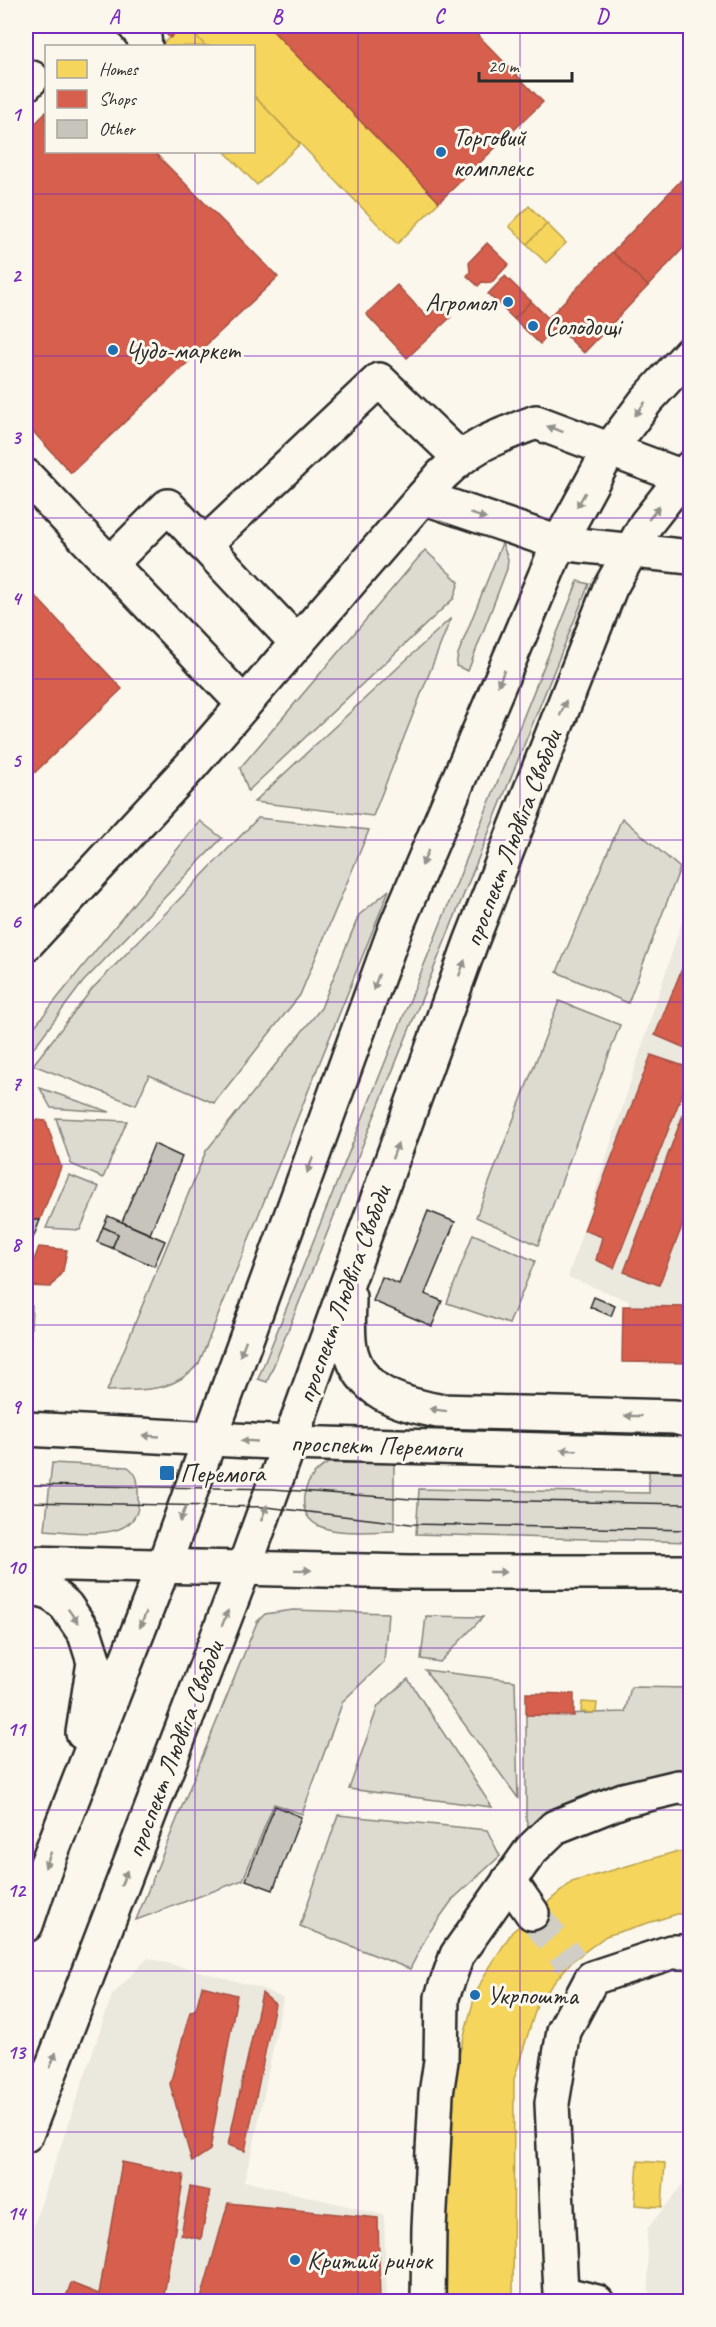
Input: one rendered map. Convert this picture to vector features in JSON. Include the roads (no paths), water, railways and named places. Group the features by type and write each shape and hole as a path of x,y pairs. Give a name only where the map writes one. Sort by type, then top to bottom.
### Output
{"main road":[{"path":"135,26 144,37 145,45"},
{"path":"26,1925 66,1813 164,1565 396,927 559,543 610,449 646,401 690,353"},
{"path":"204,545 379,380 460,458"},
{"path":"26,944 190,767 423,497 460,458 487,440 536,422 688,476"},
{"path":"26,476 244,704"},
{"name":"проспект Людвіга Свободи","path":"26,2135 244,1568 476,931 610,588 645,524 688,476"},
{"path":"423,497 559,543 690,557"},
{"path":"111,563 168,506 297,643"},
{"path":"348,1280 350,1346 356,1367 369,1384 406,1405 438,1411 675,1417 690,1421"},
{"name":"проспект Перемоги","path":"26,1429 289,1443 690,1454"},
{"path":"26,1563 410,1572 690,1572"},
{"path":"26,1586 50,1592 66,1606 85,1634 94,1662 88,1709 66,1813"},
{"path":"428,2301 429,2228 436,2094 441,2061 442,1997 457,1954 531,1850 555,1827 623,1800 678,1787 690,1788"},
{"path":"509,1880 532,1914"},
{"path":"597,2301 561,2293 552,2103 564,2031 582,1970 671,1952 690,1952"}],"tunnel":[{"path":"532,1913 571,1962"}],"tram line":[{"path":"26,1485 272,1489 411,1499 690,1504"},
{"path":"26,1502 266,1507 411,1524 690,1530"}],"place":[{"name":"Торговий комплекс","path":"441,152"},
{"name":"Агромол","path":"508,302"},
{"name":"Солодощі","path":"533,326"},
{"name":"Чудо-маркет","path":"113,350"},
{"name":"Перемога","path":"167,1473"},
{"name":"Укрпошта","path":"475,1995"},
{"name":"Критий ринок","path":"295,2260"}]}
